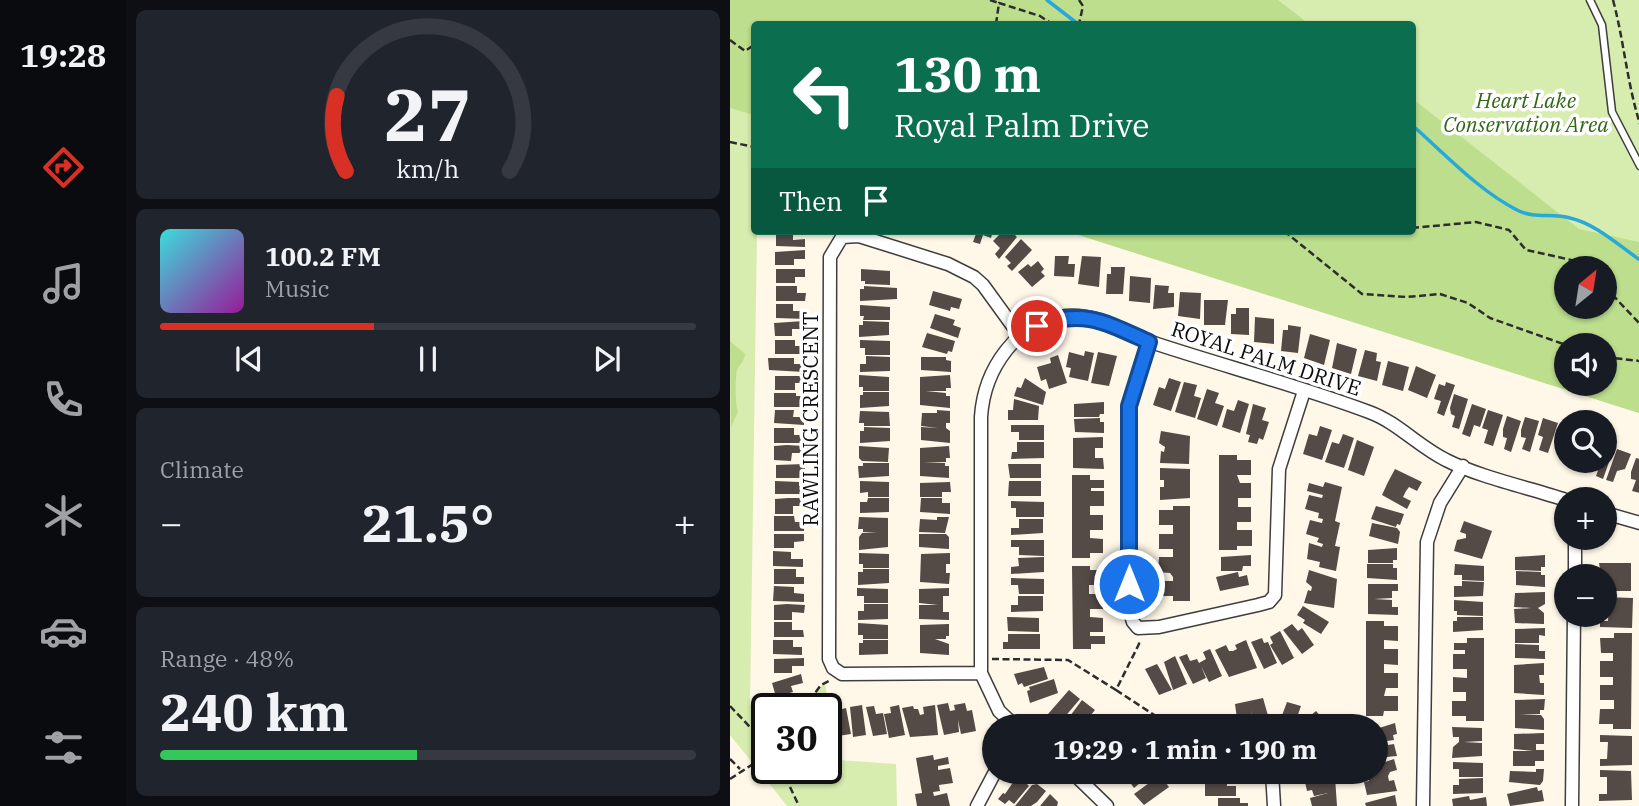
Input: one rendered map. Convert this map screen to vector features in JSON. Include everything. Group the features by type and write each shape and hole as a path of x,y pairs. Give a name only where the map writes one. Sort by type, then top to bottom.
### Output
{"street":[{"name":"RAWLING CRESCENT","path":"842,674 833,668 829,659 830,257 835,246 842,237 859,236 962,270 983,285 1020,336"},
{"name":"ROYAL PALM DRIVE","path":"1002,714 981,673 982,402 993,370 1020,336 1055,319 1077,316 1103,321 1149,342 1383,418 1403,434 1448,461 1554,496"},
{"path":"1149,342 1129,406 1130,609 1133,622 1138,628 1159,627 1258,605 1269,602 1275,595 1279,469 1304,391"},
{"path":"1423,806 1426,542 1440,503 1463,466"},
{"path":"1617,517 1639,523"},
{"path":"1572,806 1574,627"},
{"path":"842,674 981,673"},
{"path":"977,806 989,784"},
{"path":"1084,784 1107,806"},
{"path":"1273,784 1274,806"}],"lane":[{"path":"1590,0 1602,25 1612,113 1639,166"}],"path":[{"path":"990,0 1040,16 1048,21"},
{"path":"1080,21 1083,6 1081,0"},
{"path":"1613,0 1621,30 1627,83 1639,124"},
{"path":"996,21 999,3"},
{"path":"730,40 745,51 751,47"},
{"path":"730,142 751,146"},
{"path":"1416,228 1476,222 1509,230 1526,250 1554,256"},
{"path":"1289,235 1362,293 1407,297 1440,294 1468,303 1499,322 1554,341"},
{"path":"1617,298 1639,324"},
{"path":"1617,358 1639,361"},
{"path":"1116,690 1140,644 1138,628"},
{"path":"989,659 1068,660 1153,714"},
{"path":"815,693 821,685 842,674"},
{"path":"730,706 751,728"},
{"path":"730,759 741,769"},
{"path":"730,779 751,764"},
{"path":"789,784 799,806"}],"green space":[{"name":"Heart Lake Conservation Area","path":"730,0 1639,0 1639,413 1585,396 1617,396 1617,333 1554,333 1554,386 1079,235 1416,235 1416,21 751,21 751,235 757,235 751,761 730,735"},
{"path":"730,0 1278,0 1305,21 751,21 751,114 730,108"},
{"path":"1416,101 1579,229 1639,242 1639,413 1585,396 1617,396 1617,333 1554,333 1554,386 1079,235 1416,235"},
{"path":"730,341 745,354 737,370 738,412 731,427"},
{"name":"Heart Lake Conservation Area","path":"825,683 827,693 814,693"},
{"name":"Heart Lake Conservation Area","path":"842,760 896,764 897,806 787,806 769,784 842,784"}],"building":[{"path":"776,235 793,235 793,240 805,239 805,247 776,246"},
{"path":"976,235 983,235 980,244 973,242"},
{"path":"999,235 1017,237 999,259 995,254 1000,248 993,241"},
{"path":"1021,239 1032,250 1012,271 1007,266 1011,263 1005,257"},
{"path":"805,250 805,259 794,259 794,265 775,265 775,252"},
{"path":"1055,256 1069,256 1068,264 1075,264 1074,277 1054,276"},
{"path":"1082,256 1101,257 1099,287 1078,284"},
{"path":"1038,261 1045,276 1032,287 1018,272 1028,264 1031,267"},
{"path":"1111,267 1125,267 1123,294 1106,294 1107,274 1111,274"},
{"path":"776,269 805,269 805,277 795,277 795,283 776,283"},
{"path":"861,269 890,271 890,285 865,284 865,281 861,281"},
{"path":"1130,276 1151,278 1150,303 1129,301"},
{"path":"1155,285 1169,286 1168,293 1174,293 1174,307 1153,309"},
{"path":"776,286 797,286 797,293 806,293 805,301 776,301"},
{"path":"864,286 897,288 897,299 860,301 860,289 864,289"},
{"path":"933,291 962,299 959,309 951,307 950,311 929,305"},
{"path":"1180,292 1201,293 1200,319 1178,316"},
{"path":"1204,300 1228,300 1225,325 1204,325"},
{"path":"776,304 793,304 793,311 806,311 806,319 776,318"},
{"path":"860,305 890,307 890,320 863,320 864,316 860,316"},
{"path":"1236,308 1249,308 1249,335 1231,334 1231,314 1236,314"},
{"path":"935,314 955,320 953,325 961,328 958,338 930,328"},
{"path":"1255,317 1274,319 1274,344 1254,342"},
{"path":"804,321 804,329 792,329 792,336 775,336 774,323"},
{"path":"863,321 889,322 889,335 859,337 859,325 863,325"},
{"path":"1288,325 1301,327 1298,353 1281,351 1283,330 1288,330"},
{"path":"927,333 955,341 952,352 948,351 947,354 922,347"},
{"path":"1310,334 1330,340 1324,365 1304,358"},
{"path":"775,340 795,340 795,346 805,346 805,354 775,354"},
{"path":"860,340 890,341 890,355 865,355 865,348 860,348"},
{"path":"1337,343 1357,349 1351,374 1332,368"},
{"path":"1365,350 1377,353 1376,361 1381,362 1377,381 1358,376"},
{"path":"1085,351 1094,353 1088,381 1069,377 1071,368 1066,367 1069,352 1084,356"},
{"path":"1098,352 1117,356 1109,386 1091,383"},
{"path":"1058,355 1067,383 1049,389 1046,379 1041,381 1037,367 1051,363 1050,358"},
{"path":"866,356 890,357 890,371 860,372 860,364 866,364"},
{"path":"921,357 946,357 946,360 951,361 951,372 921,370"},
{"path":"768,358 794,358 794,364 804,364 804,372 769,370"},
{"path":"1388,361 1409,367 1403,391 1382,385"},
{"path":"1416,366 1436,375 1427,398 1408,390"},
{"path":"859,375 889,377 889,391 863,391 863,387 859,387"},
{"path":"950,375 951,388 946,388 946,391 926,391 946,393 946,396 950,396 950,408 920,405 920,377"},
{"path":"775,376 805,376 805,383 795,383 795,390 775,390"},
{"path":"1025,378 1046,392 1043,405 1014,396 1017,387 1021,388"},
{"path":"1169,378 1181,382 1171,411 1153,405 1159,387 1165,389"},
{"path":"1184,382 1197,385 1194,396 1201,398 1195,418 1175,412"},
{"path":"1446,382 1455,385 1444,416 1437,413 1441,401 1434,399 1439,384 1445,386"},
{"path":"1207,389 1219,393 1215,403 1224,406 1217,426 1197,419"},
{"path":"863,392 889,392 889,406 860,408 860,395 863,395"},
{"path":"774,393 796,393 796,396 805,396 805,407 774,407"},
{"path":"1454,394 1468,399 1459,429 1452,427 1455,416 1451,414 1450,408"},
{"path":"1014,399 1039,406 1038,420 1008,420 1008,410 1013,410"},
{"path":"1238,400 1249,404 1240,433 1222,427 1227,409 1234,411"},
{"path":"1104,402 1104,414 1099,417 1074,417 1074,404"},
{"path":"1253,404 1266,408 1262,420 1269,422 1263,440 1259,438 1257,444 1248,442 1250,435 1246,434"},
{"path":"1472,404 1486,409 1480,427 1474,425 1470,437 1462,434"},
{"path":"775,410 794,410 793,417 804,417 804,425 774,423"},
{"path":"937,410 950,411 950,423 946,423 946,428 950,431 950,443 921,440 921,427 938,428 921,426 922,413 937,413"},
{"path":"1488,410 1503,415 1493,446 1484,443 1488,430 1482,428"},
{"path":"860,411 889,412 890,426 864,426 864,423 859,423"},
{"path":"1507,416 1521,421 1511,452 1504,449 1507,438 1503,437 1503,429"},
{"path":"1525,417 1539,421 1530,452 1522,449 1526,438 1521,437"},
{"path":"1100,418 1100,422 1104,422 1104,433 1075,432 1074,419"},
{"path":"1543,418 1554,422 1554,435 1548,453 1539,450 1543,437 1538,435"},
{"path":"1011,425 1044,425 1044,440 1019,440 1019,432 1011,432"},
{"path":"1320,426 1332,430 1322,460 1303,454 1309,434 1317,436"},
{"path":"864,427 890,428 890,441 860,443 860,431 864,431"},
{"path":"774,428 794,428 794,435 804,435 804,443 774,443"},
{"path":"1161,431 1190,436 1189,464 1160,463 1161,451 1164,452 1165,447 1159,443"},
{"path":"1343,434 1354,438 1344,468 1325,462 1332,442 1339,444"},
{"path":"1103,437 1103,448 1095,448 1095,458 1103,458 1104,469 1073,468 1073,438"},
{"path":"1357,440 1374,447 1364,476 1348,470"},
{"path":"1017,442 1044,442 1044,458 1011,459 1012,452 1017,452"},
{"path":"774,446 804,446 803,453 792,453 791,461 774,460"},
{"path":"859,446 889,448 888,462 862,461 859,458"},
{"path":"949,446 950,458 946,458 946,462 924,462 945,463 945,466 949,466 949,478 920,476 920,448"},
{"path":"1617,449 1631,454 1625,469 1617,471"},
{"path":"1219,455 1237,455 1237,460 1251,460 1251,475 1237,475 1240,483 1251,483 1251,498 1238,498 1238,507 1251,507 1251,522 1237,522 1237,530 1252,530 1252,546 1237,546 1237,550 1219,550"},
{"path":"1636,458 1640,459 1640,493 1632,491 1636,480 1631,479 1631,472"},
{"path":"863,463 889,463 889,476 859,478 858,466 863,466"},
{"path":"805,464 805,473 801,473 801,478 776,478 776,465"},
{"path":"1008,464 1041,464 1041,478 1010,478"},
{"path":"1160,468 1190,469 1190,498 1160,500 1160,487 1164,487 1164,480 1160,480"},
{"path":"1395,469 1422,482 1417,491 1409,487 1406,491 1403,497 1411,501 1407,509 1382,495"},
{"path":"1597,473 1605,473 1603,479 1596,476"},
{"path":"1608,473 1616,473 1613,482 1606,480"},
{"path":"1072,475 1090,475 1090,480 1104,480 1104,488 1091,488 1091,491 1104,491 1104,506 1090,506 1090,515 1103,515 1103,530 1090,530 1090,538 1103,539 1103,553 1090,553 1090,558 1072,558"},
{"path":"775,481 799,482 799,486 805,486 805,494 775,494"},
{"path":"860,481 889,482 889,497 868,497 868,492 860,493"},
{"path":"1009,481 1041,481 1041,496 1008,496"},
{"path":"950,482 951,492 942,492 942,497 920,497 920,483"},
{"path":"1325,482 1342,487 1335,521 1340,523 1335,546 1340,547 1336,571 1319,567 1320,562 1307,559 1309,543 1322,547 1323,544 1317,542 1319,538 1306,534 1310,520 1322,523 1323,519 1318,518 1319,513 1305,509 1309,495 1322,498 1323,495 1307,491 1309,483 1323,487"},
{"path":"804,498 804,506 793,506 793,514 775,514 775,499"},
{"path":"868,498 889,498 889,512 860,513 860,502 867,502"},
{"path":"921,498 942,498 942,503 950,503 950,514 920,512"},
{"path":"1011,501 1044,502 1044,517 1016,517 1016,508 1011,508"},
{"path":"1173,506 1190,506 1190,601 1173,601 1173,596 1158,596 1159,581 1173,581 1170,573 1158,572 1159,557 1173,557 1173,549 1159,549 1159,534 1173,534 1173,525 1159,525 1159,510 1173,510"},
{"path":"1376,506 1404,514 1400,525 1397,524 1396,527 1371,519"},
{"path":"774,516 794,516 795,522 804,522 804,531 774,531"},
{"path":"859,517 888,518 888,547 859,550 859,537 862,533 877,532 863,532 863,529 858,529"},
{"path":"937,517 949,517 945,533 919,532 920,519 937,520"},
{"path":"1019,519 1043,519 1043,533 1011,535 1011,528 1019,528"},
{"path":"1464,521 1492,531 1482,559 1454,551 1457,540 1466,538 1466,534 1460,532"},
{"path":"1372,523 1397,528 1400,532 1398,544 1369,536"},
{"path":"774,534 804,534 804,541 794,542 794,548 774,548"},
{"path":"919,534 946,534 949,537 949,549 919,547"},
{"path":"1011,540 1044,540 1044,556 1019,555 1019,547 1011,547"},
{"path":"1397,548 1397,560 1393,560 1393,563 1368,563 1368,550"},
{"path":"773,551 791,552 791,559 803,559 803,567 773,566"},
{"path":"859,553 889,554 889,568 863,568 863,564 859,564"},
{"path":"950,553 950,564 946,564 946,573 950,573 949,584 920,582 921,554"},
{"path":"1251,555 1251,566 1243,566 1242,571 1221,571 1221,557"},
{"path":"1545,555 1545,567 1541,567 1541,571 1515,570 1515,557"},
{"path":"1044,557 1044,572 1011,574 1011,567 1019,566 1018,558"},
{"path":"1631,563 1631,591 1617,591 1617,564 1599,564"},
{"path":"1367,564 1393,564 1393,568 1397,568 1397,580 1367,578"},
{"path":"1455,564 1484,566 1484,581 1462,580 1462,575 1454,575"},
{"path":"1072,566 1090,566 1090,570 1104,570 1104,585 1089,585 1089,594 1103,594 1103,609 1090,609 1090,617 1103,618 1103,632 1090,632 1090,636 1105,636 1105,644 1091,644 1091,649 1073,649"},
{"path":"774,569 796,569 796,577 804,577 804,584 774,584"},
{"path":"863,569 889,569 889,583 858,585 858,572 863,572"},
{"path":"1309,570 1337,579 1334,608 1304,603 1308,590 1311,591 1312,587 1306,582"},
{"path":"1516,571 1541,572 1541,575 1545,575 1545,587 1516,585"},
{"path":"1238,572 1239,577 1247,575 1249,585 1220,591 1216,577"},
{"path":"1011,578 1044,579 1044,594 1019,594 1018,585 1011,585"},
{"path":"1462,581 1484,582 1483,596 1454,597 1454,586 1462,586"},
{"path":"1368,584 1398,584 1398,591 1392,591 1392,598 1374,599 1392,600 1392,607 1398,607 1398,615 1368,614"},
{"path":"774,586 794,587 794,593 804,594 804,602 773,601"},
{"path":"857,588 888,589 888,603 864,603 864,596 857,596"},
{"path":"949,588 949,596 943,596 943,612 949,612 949,620 919,619 919,605 938,605 919,603 919,589"},
{"path":"1545,592 1545,604 1538,608 1544,613 1544,624 1515,623 1514,609 1531,608 1514,607 1515,593"},
{"path":"1018,596 1043,596 1043,611 1011,612 1011,605 1018,605"},
{"path":"1617,597 1633,598 1632,628 1600,627 1617,627"},
{"path":"1454,600 1483,602 1483,616 1457,615 1457,611 1454,611"},
{"path":"864,604 888,604 888,619 858,620 858,611 864,611"},
{"path":"774,605 805,605 804,613 792,612 792,620 774,620"},
{"path":"1303,606 1329,622 1321,634 1303,623 1305,620 1297,615"},
{"path":"1007,617 1039,618 1039,632 1008,631"},
{"path":"1457,617 1483,617 1483,630 1453,632 1453,621 1457,621"},
{"path":"1366,621 1384,621 1384,626 1398,626 1398,641 1384,640 1384,649 1398,649 1398,665 1384,664 1384,673 1398,673 1398,688 1386,688 1384,696 1398,696 1398,711 1366,714"},
{"path":"774,622 792,622 792,630 803,630 804,637 774,637"},
{"path":"858,623 888,625 888,639 863,639 863,635 858,635"},
{"path":"949,624 949,636 946,636 946,639 935,639 949,644 949,655 920,653 920,625"},
{"path":"1292,624 1298,631 1302,628 1314,645 1302,654 1283,630"},
{"path":"1545,628 1545,636 1539,635 1539,643 1515,643 1515,629"},
{"path":"1280,631 1294,658 1282,665 1270,645 1273,643 1270,637"},
{"path":"1614,633 1632,633 1631,729 1613,729 1613,724 1599,724 1600,709 1614,709 1614,700 1600,700 1600,685 1613,685 1613,677 1600,677 1600,661 1613,661 1613,653 1601,653 1600,638 1614,638"},
{"path":"1008,634 1040,634 1040,649 1003,649 1003,642 1008,642"},
{"path":"1262,638 1264,643 1268,642 1277,663 1264,669 1251,642"},
{"path":"1467,638 1484,638 1484,721 1466,721 1466,716 1452,716 1452,701 1466,701 1466,692 1453,692 1453,677 1467,678 1467,669 1453,669 1453,654 1465,654 1465,650 1454,650 1454,643 1467,643"},
{"path":"773,640 793,640 793,647 802,647 802,655 773,654"},
{"path":"863,640 888,640 888,654 859,655 859,643 863,643"},
{"path":"1246,640 1257,668 1229,677 1215,650 1226,645 1229,651 1233,651 1237,649 1235,645"},
{"path":"1515,644 1539,645 1539,651 1545,651 1545,659 1515,658"},
{"path":"1210,649 1222,676 1209,682 1201,666 1206,678 1193,684 1179,657 1187,654 1190,661 1197,659 1199,663 1206,659 1203,652"},
{"path":"1175,656 1187,684 1173,690 1164,662"},
{"path":"804,658 804,666 792,666 792,673 774,673 774,659"},
{"path":"1544,663 1544,675 1539,675 1540,683 1544,683 1544,695 1514,693 1514,665"},
{"path":"1157,664 1172,690 1159,695 1145,669"},
{"path":"1044,667 1048,679 1024,687 1022,683 1018,685 1014,674"},
{"path":"801,674 803,683 791,686 793,692 775,693 772,683"},
{"path":"1054,679 1058,693 1030,703 1027,691 1030,690 1029,687"},
{"path":"1069,690 1080,699 1067,714 1048,714"},
{"path":"1263,698 1268,714 1252,714 1251,710 1252,714 1236,714 1235,704"},
{"path":"1545,699 1544,710 1540,710 1540,714 1519,715 1541,715 1544,719 1544,730 1515,728 1515,700"},
{"path":"1082,700 1095,710 1092,714 1072,714"},
{"path":"1287,702 1301,706 1298,714 1282,714"},
{"path":"948,703 950,711 955,710 954,705 965,703 967,711 972,710 976,731 961,734 958,720 959,732 944,735 937,705"},
{"path":"862,705 866,735 853,737 850,707"},
{"path":"899,705 905,735 889,738 884,714 891,713 890,707"},
{"path":"935,705 938,735 910,737 902,708 913,706 918,709 920,715 924,714 923,707"},
{"path":"874,706 876,714 883,713 887,734 873,736 866,707"},
{"path":"846,708 851,734 842,735 842,709"},
{"path":"1395,723 1397,734 1393,735 1394,740 1388,741 1388,725"},
{"path":"1452,727 1482,728 1482,741 1464,742 1482,743 1482,756 1452,758 1453,747 1459,742 1459,737 1453,737"},
{"path":"1544,733 1544,744 1536,744 1536,750 1544,750 1544,761 1535,761 1535,766 1513,766 1513,751 1533,751 1514,749 1514,734"},
{"path":"1600,735 1632,736 1632,765 1600,766 1600,759 1607,759 1608,742 1600,742"},
{"path":"1394,744 1397,756 1388,757 1388,745"},
{"path":"933,755 934,760 948,757 949,764 938,766 938,770 950,768 953,783 939,785 940,791 933,792 934,796 947,793 950,806 917,806 915,794 922,793 916,758"},
{"path":"1394,759 1397,770 1390,772 1388,776 1388,761"},
{"path":"1453,762 1483,763 1483,777 1459,777 1459,769 1453,769"},
{"path":"1536,769 1544,769 1540,785 1509,782 1510,771 1536,772"},
{"path":"1600,770 1631,771 1632,800 1599,801 1599,794 1607,794 1607,777 1600,777"},
{"path":"1388,776 1389,781 1394,780 1397,791 1367,795 1364,784 1388,784"},
{"path":"1483,778 1483,793 1453,794 1453,785 1459,785 1459,779"},
{"path":"1012,784 1029,786 1014,804 1009,800 1005,804 998,799"},
{"path":"1037,784 1046,791 1031,806 1015,806 1032,785"},
{"path":"1148,784 1167,784 1169,787 1144,805 1134,794"},
{"path":"1205,784 1236,786 1236,796 1205,796"},
{"path":"1305,784 1335,784 1337,806 1312,806 1310,798 1328,793 1314,796 1312,790 1307,791"},
{"path":"1537,787 1538,791 1542,790 1544,801 1510,806 1507,794"},
{"path":"1050,794 1058,802 1057,806 1040,806"},
{"path":"1395,795 1397,806 1366,806 1365,803"},
{"path":"1469,796 1470,800 1486,797 1487,806 1453,806 1452,799"},
{"path":"1218,798 1240,798 1240,803 1248,803 1248,806 1218,806"}],"waterway":[{"path":"1047,0 1074,21"},
{"path":"1416,129 1462,171 1503,202 1523,213 1580,221 1598,230 1640,260"}],"route":[{"path":"1037,326 1065,316 1077,316 1103,321 1149,342 1129,406 1129,584"}]}
